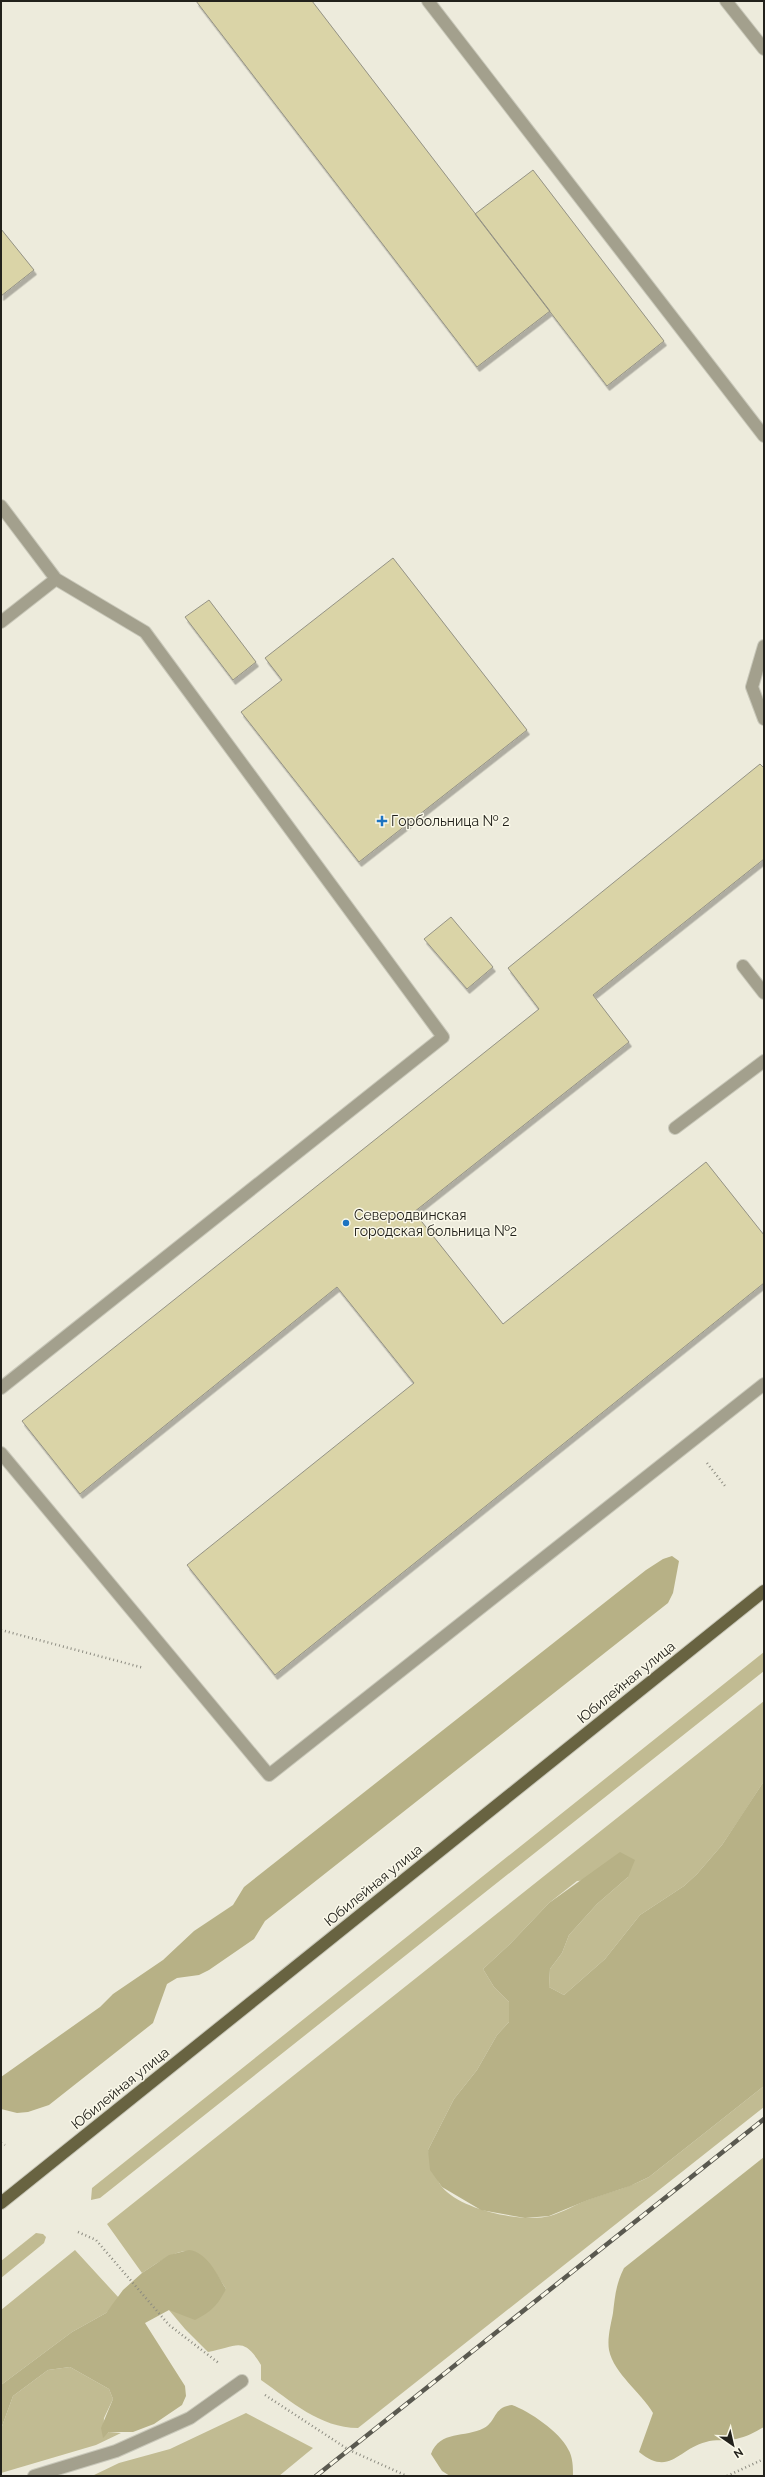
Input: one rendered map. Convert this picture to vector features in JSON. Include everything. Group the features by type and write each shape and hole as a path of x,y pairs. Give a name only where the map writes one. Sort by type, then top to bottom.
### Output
{"main road":[{"name":"Юбилейная улица","path":"1,2203 764,1590"}],"lane":[{"path":"428,1 764,436"},
{"path":"726,1 764,49"},
{"path":"1,506 56,579 145,632 443,1037 1,1388"},
{"path":"1,622 56,579"},
{"path":"764,646 752,687 764,719"},
{"path":"743,966 764,993"},
{"path":"675,1128 764,1061"},
{"path":"1,1453 269,1775 764,1384"},
{"path":"34,2476 116,2451 190,2418 242,2381"}],"path":[{"path":"1,1630 145,1669"},
{"path":"1,2143 5,2145"},
{"path":"78,2232 96,2240 138,2289"},
{"path":"727,2476 764,2459"}],"shaded area":[{"path":"672,1556 679,1561 673,1593 668,1603 265,1921 254,1939 209,1970 199,1975 177,1978 167,1984 153,2023 49,2105 28,2112 17,2113 1,2109 1,2077 100,2007 113,1994 163,1960 194,1931 233,1905 244,1887 646,1570 663,1559"},
{"path":"764,1652 764,1671 100,2198 91,2200 92,2188"},
{"path":"764,1701 764,1781 722,1845 697,1874 684,1886 640,1915 605,1959 564,1995 549,1987 550,1969 562,1953 569,1935 597,1904 628,1877 577,1881 549,1903 510,1944 483,1969 494,1987 509,2002 509,2022 497,2035 477,2070 454,2099 428,2150 440,2184 451,2195 477,2208 493,2213 524,2218 538,2218 550,2216 585,2201 627,2187 649,2177 764,2086 764,2107 358,2428 344,2427 319,2418 306,2412 283,2396 261,2380 261,2365 255,2356 244,2346 233,2346 208,2352 185,2329 169,2310 226,2289 216,2273 198,2254 190,2251 180,2252 170,2256 142,2273 107,2224"},
{"path":"764,1781 764,2086 649,2177 630,2186 588,2200 549,2216 525,2218 481,2210 442,2187 430,2170 428,2150 454,2099 477,2070 497,2035 509,2022 509,2002 494,1987 483,1969 510,1944 549,1903 620,1852 635,1860 628,1877 597,1904 569,1935 562,1953 550,1969 549,1987 564,1995 605,1959 640,1915 684,1886 697,1874 722,1845"},
{"path":"764,2157 764,2427 740,2438 706,2442 696,2445 674,2459 666,2462 659,2462 650,2459 639,2452 653,2413 616,2367 609,2350 608,2341 619,2279 624,2268"},
{"path":"36,2233 43,2234 46,2237 44,2243 1,2278 1,2261"},
{"path":"75,2250 119,2298 106,2313 72,2332 1,2385 1,2310"},
{"path":"189,2250 201,2255 211,2265 226,2289 223,2295 214,2308 195,2320 169,2310 145,2323 185,2386 186,2396 182,2405 154,2424 133,2432 109,2432 103,2438 101,2428 113,2399 109,2389 70,2367 48,2370 13,2396 1,2429 1,2385 72,2332 106,2313 123,2290 142,2273 169,2255"},
{"path":"70,2367 109,2389 113,2399 104,2418 103,2437 109,2432 121,2433 96,2445 1,2473 1,2429 13,2396 48,2370"},
{"path":"512,2405 535,2417 551,2429 564,2442 571,2455 573,2476 450,2476 442,2471 431,2454 435,2446 440,2441 484,2428 491,2422 501,2408"},
{"path":"246,2413 313,2448 279,2476 92,2476 119,2463 170,2449"}],"building":[{"path":"196,1 312,1 550,311 477,367"},
{"path":"533,170 664,341 607,386 475,214"},
{"path":"1,229 34,270 1,296"},
{"path":"393,558 527,730 359,862 241,712 282,680 265,658"},
{"path":"209,600 256,662 233,680 185,617"},
{"name":"Северодвинская городская больница №2","path":"760,764 764,768 764,859 593,995 629,1042 414,1212 503,1324 706,1162 764,1235 764,1283 275,1675 187,1565 414,1383 337,1287 80,1494 22,1421 539,1009 508,968"},
{"path":"451,917 493,967 467,989 424,939"}],"railway":[{"path":"316,2476 764,2119"}],"place":[{"name":"Горбольница № 2","path":"382,821"},
{"name":"Северодвинская городская больница №2","path":"346,1223"}]}
